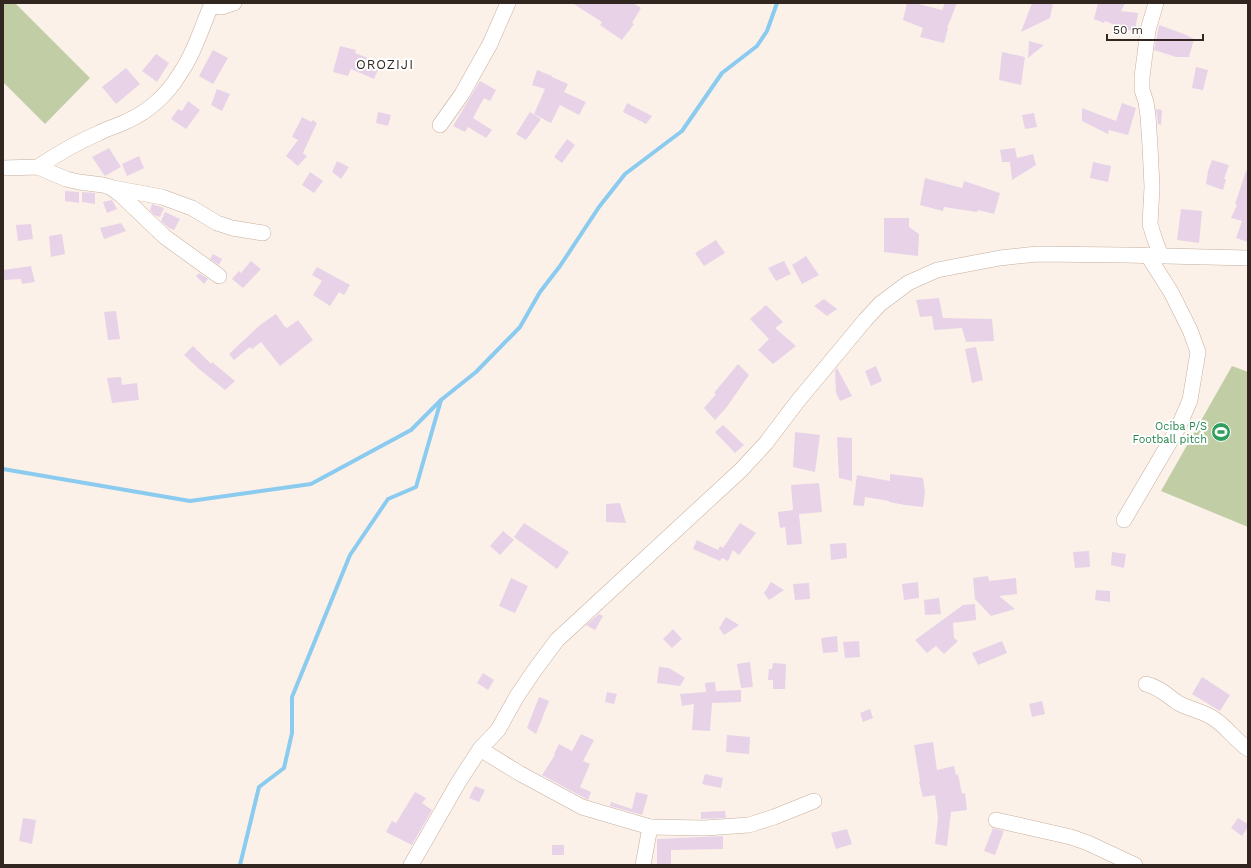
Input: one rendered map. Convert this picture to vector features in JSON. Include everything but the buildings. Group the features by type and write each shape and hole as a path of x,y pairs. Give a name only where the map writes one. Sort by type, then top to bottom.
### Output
{"street":[{"path":"38,167 72,146 100,132 127,122 151,107 164,95 189,60 212,6 222,7 234,3"},
{"path":"440,125 462,94 490,44 508,3"},
{"path":"1124,520 1178,428 1190,400 1198,352 1190,330 1154,256 1154,237 1150,224 1152,187 1150,146 1146,102 1142,90 1142,76 1148,30 1156,3"},
{"path":"3,168 38,167 66,179 162,197 192,208 218,223 232,228 263,233"},
{"path":"110,187 121,195 165,237 219,276"},
{"path":"411,865 480,749 498,730 529,677 557,640 741,470 766,443 797,402 866,319 880,304 908,283 937,270 1000,258 1037,254 1110,254 1248,258"},
{"path":"1146,684 1156,687 1187,707 1212,717 1224,726 1234,738 1248,749"},
{"path":"480,749 519,773 582,807 650,827 705,828 749,825 814,801"},
{"path":"996,820 1071,837 1088,843 1135,865"},
{"path":"643,865 650,827"}],"green space":[{"path":"3,3 15,3 90,78 45,124 3,82"},
{"name":"Ociba P/S Football pitch","path":"1232,366 1248,372 1248,527 1161,491"}],"waterway":[{"path":"240,865 259,787 284,768 292,733 292,697 350,555 388,499 416,487 441,400 476,372 520,327 540,292 560,266 599,207 625,174 682,131 722,73 757,46 767,31 777,3"},
{"path":"3,469 190,501 311,484 411,430 441,400"}],"place":[{"name":"Ociba P/S Football pitch","path":"1221,432"}],"district":[{"name":"OROZIJI","path":"385,64"}]}
